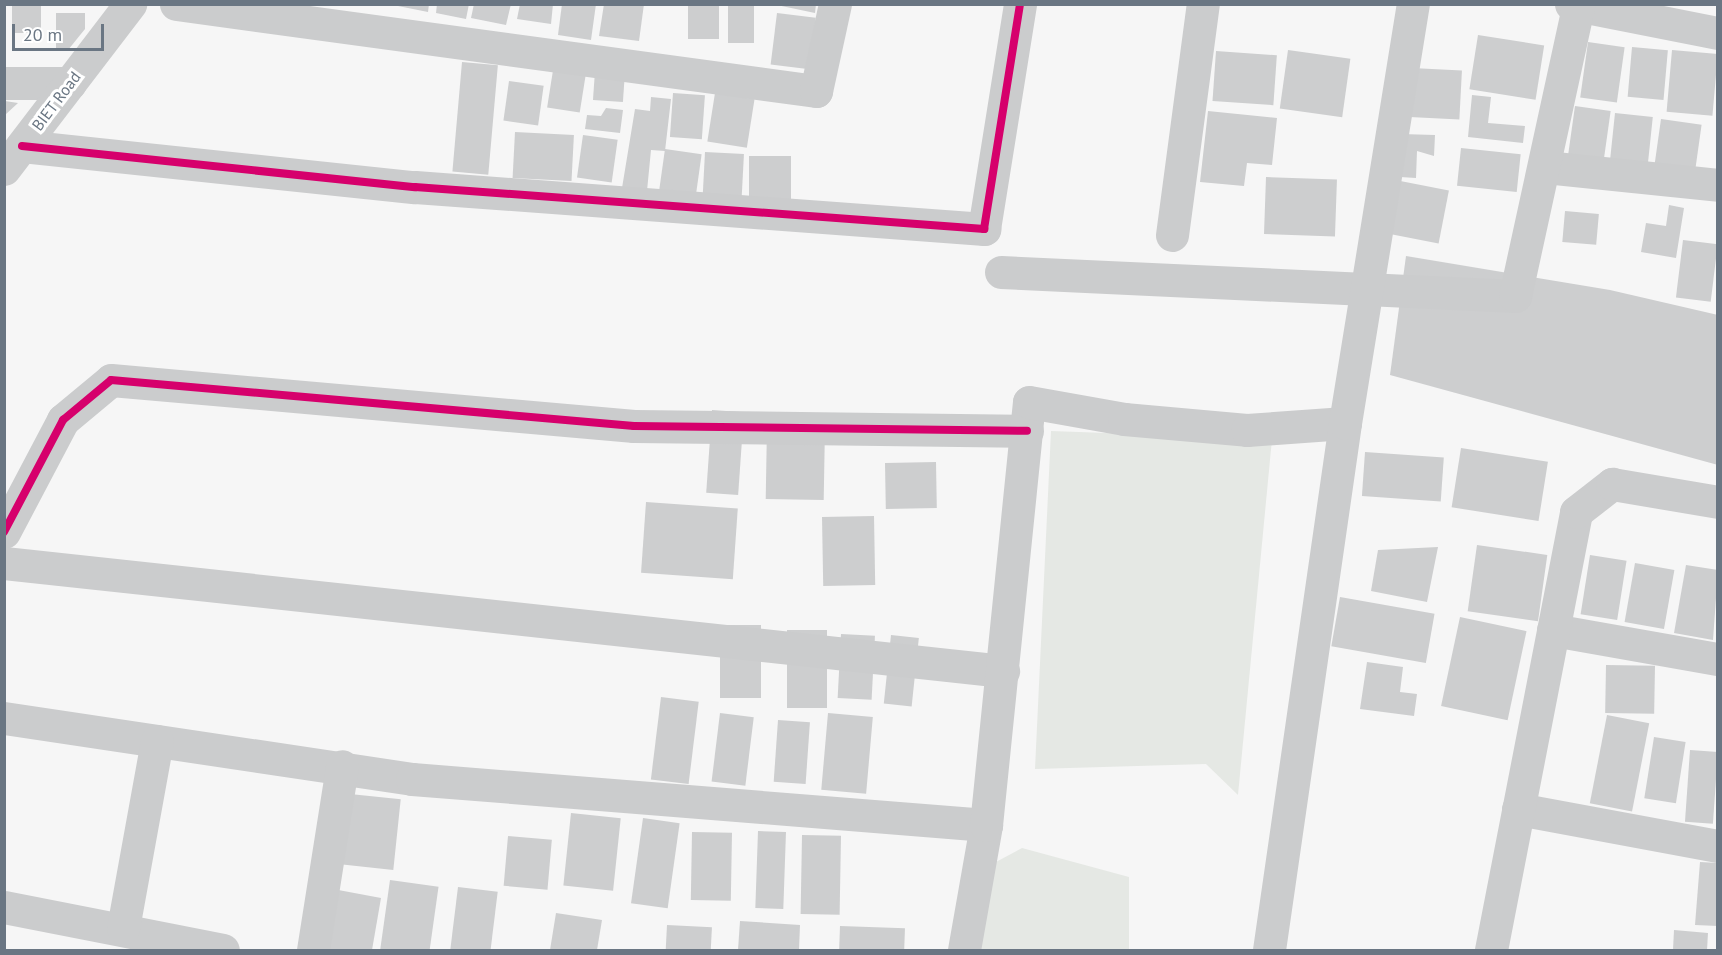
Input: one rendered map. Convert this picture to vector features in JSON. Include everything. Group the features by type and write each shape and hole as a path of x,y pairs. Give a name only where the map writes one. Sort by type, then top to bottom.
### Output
{"street":[{"name":"BIET Road","path":"13,157 130,4"},
{"path":"176,4 816,91 835,4"},
{"path":"13,157 984,229 1020,4"},
{"path":"1172,235 1203,4"},
{"path":"1269,951 1344,423 1413,4"},
{"path":"1001,272 1365,291 1515,296 1545,167 1574,5 1718,33"},
{"path":"4,83 70,83"},
{"path":"1545,167 1718,185"},
{"path":"4,532 63,420 111,380 634,426 1028,431"},
{"path":"964,951 986,825 1028,431 1029,402 1124,419 1247,430 1344,423"},
{"path":"1491,951 1576,512 1612,484 1718,502"},
{"path":"4,563 1003,672"},
{"path":"1553,630 1718,659"},
{"path":"4,718 342,766 412,779 986,825"},
{"path":"123,928 157,741"},
{"path":"313,951 342,766"},
{"path":"1518,809 1718,846"},
{"path":"4,907 123,928 223,951"}],"shaded area":[{"path":"1051,431 1272,439 1238,795 1206,764 1035,769"},
{"path":"1022,848 1129,877 1129,950 979,950 979,871"}],"building":[{"path":"12,4 41,4 41,33 12,33"},
{"path":"388,4 429,4 428,12"},
{"path":"437,4 469,4 466,19 436,13"},
{"path":"474,4 511,4 506,25 471,18"},
{"path":"520,4 553,4 551,24 517,19"},
{"path":"562,4 596,4 591,40 558,35"},
{"path":"604,4 644,4 639,41 599,36"},
{"path":"688,4 719,4 719,39 688,39"},
{"path":"728,4 754,4 754,43 728,43"},
{"path":"772,4 816,4 815,13"},
{"path":"56,13 85,13 85,29 68,50 56,50"},
{"path":"777,13 816,18 809,69 771,65"},
{"path":"1478,35 1544,45 1536,100 1469,89"},
{"path":"1588,42 1625,47 1617,103 1580,97"},
{"path":"1632,47 1668,50 1664,100 1628,97"},
{"path":"1288,50 1350,59 1342,117 1280,108"},
{"path":"1672,50 1718,54 1712,116 1667,112"},
{"path":"1216,51 1277,55 1273,105 1213,101"},
{"path":"462,62 498,65 488,175 452,172"},
{"path":"554,64 587,69 580,113 547,107"},
{"path":"1412,68 1462,71 1459,120 1409,117"},
{"path":"595,71 625,73 623,102 593,100"},
{"path":"509,81 544,86 538,125 503,121"},
{"path":"673,93 705,95 702,139 670,137"},
{"path":"715,93 755,99 747,148 707,141"},
{"path":"1472,95 1491,97 1488,123 1525,126 1523,143 1468,137"},
{"path":"651,97 671,99 665,151 651,150 647,191 622,188 635,109 650,111"},
{"path":"5,101 18,103 5,115"},
{"path":"1575,106 1611,111 1604,160 1568,155"},
{"path":"606,108 623,110 620,133 585,129 587,115 601,116"},
{"path":"1208,111 1277,118 1272,165 1247,163 1244,186 1200,182"},
{"path":"1615,113 1653,117 1648,165 1610,161"},
{"path":"1661,119 1702,125 1695,174 1654,169"},
{"path":"515,132 574,135 572,181 513,178"},
{"path":"1401,134 1435,135 1434,156 1417,151 1416,178 1400,177"},
{"path":"583,135 618,140 612,182 577,178"},
{"path":"1461,148 1521,154 1517,192 1457,186"},
{"path":"665,149 702,154 695,204 658,199"},
{"path":"705,152 744,154 741,206 702,204"},
{"path":"749,156 791,156 791,207 749,207"},
{"path":"1266,177 1337,179 1335,236 1264,234"},
{"path":"1390,179 1449,190 1439,243 1380,232"},
{"path":"1669,205 1684,208 1676,258 1641,252 1646,223 1666,226"},
{"path":"1565,211 1599,214 1596,245 1562,242"},
{"path":"1683,240 1718,244 1711,302 1676,298"},
{"path":"1406,256 1610,290 1718,315 1718,465 1390,375"},
{"path":"712,410 744,412 738,495 706,493"},
{"path":"767,425 825,426 824,500 766,499"},
{"path":"1461,448 1548,462 1539,521 1452,507"},
{"path":"1365,452 1444,458 1441,501 1362,496"},
{"path":"936,462 937,508 886,509 885,463"},
{"path":"646,502 738,508 733,579 641,573"},
{"path":"874,516 875,585 823,586 822,517"},
{"path":"1477,545 1547,555 1538,621 1468,611"},
{"path":"1438,547 1427,602 1371,591 1378,550"},
{"path":"1590,555 1627,561 1617,620 1581,614"},
{"path":"1635,563 1674,570 1664,629 1625,622"},
{"path":"1686,565 1718,570 1713,640 1674,633"},
{"path":"1340,597 1435,614 1426,663 1331,646"},
{"path":"1460,617 1527,631 1508,720 1441,706"},
{"path":"720,625 761,625 761,698 720,698"},
{"path":"787,630 827,630 827,708 787,708"},
{"path":"841,634 875,636 872,700 838,698"},
{"path":"891,635 919,638 912,707 884,704"},
{"path":"1367,662 1403,667 1400,692 1417,694 1414,716 1360,709"},
{"path":"1606,665 1655,666 1654,714 1605,713"},
{"path":"661,697 699,702 689,784 651,779"},
{"path":"720,713 754,717 745,786 712,781"},
{"path":"828,713 873,717 866,794 821,790"},
{"path":"1607,715 1649,723 1632,812 1590,803"},
{"path":"778,720 810,722 806,784 774,782"},
{"path":"1654,737 1686,742 1676,803 1644,798"},
{"path":"1690,750 1718,752 1713,824 1685,822"},
{"path":"350,794 401,799 393,870 343,865"},
{"path":"571,813 621,818 613,891 563,886"},
{"path":"643,818 680,823 668,908 631,903"},
{"path":"758,831 786,832 783,909 755,908"},
{"path":"692,832 732,833 731,901 691,900"},
{"path":"802,835 841,836 840,915 801,914"},
{"path":"508,836 552,840 547,890 504,886"},
{"path":"1700,862 1718,863 1718,926 1695,925"},
{"path":"390,880 439,887 430,950 380,950"},
{"path":"458,887 498,892 491,950 450,950"},
{"path":"333,889 381,898 372,950 322,950"},
{"path":"556,913 602,920 597,950 550,950"},
{"path":"740,921 800,925 799,950 738,950"},
{"path":"667,925 712,927 711,950 666,950"},
{"path":"840,926 905,928 904,950 839,950"},
{"path":"1674,930 1708,933 1707,950 1673,950"}],"cycle path":[{"path":"22,146 415,187 984,229 1020,4"},
{"path":"4,532 63,420 111,380 634,426 1027,431"}]}
